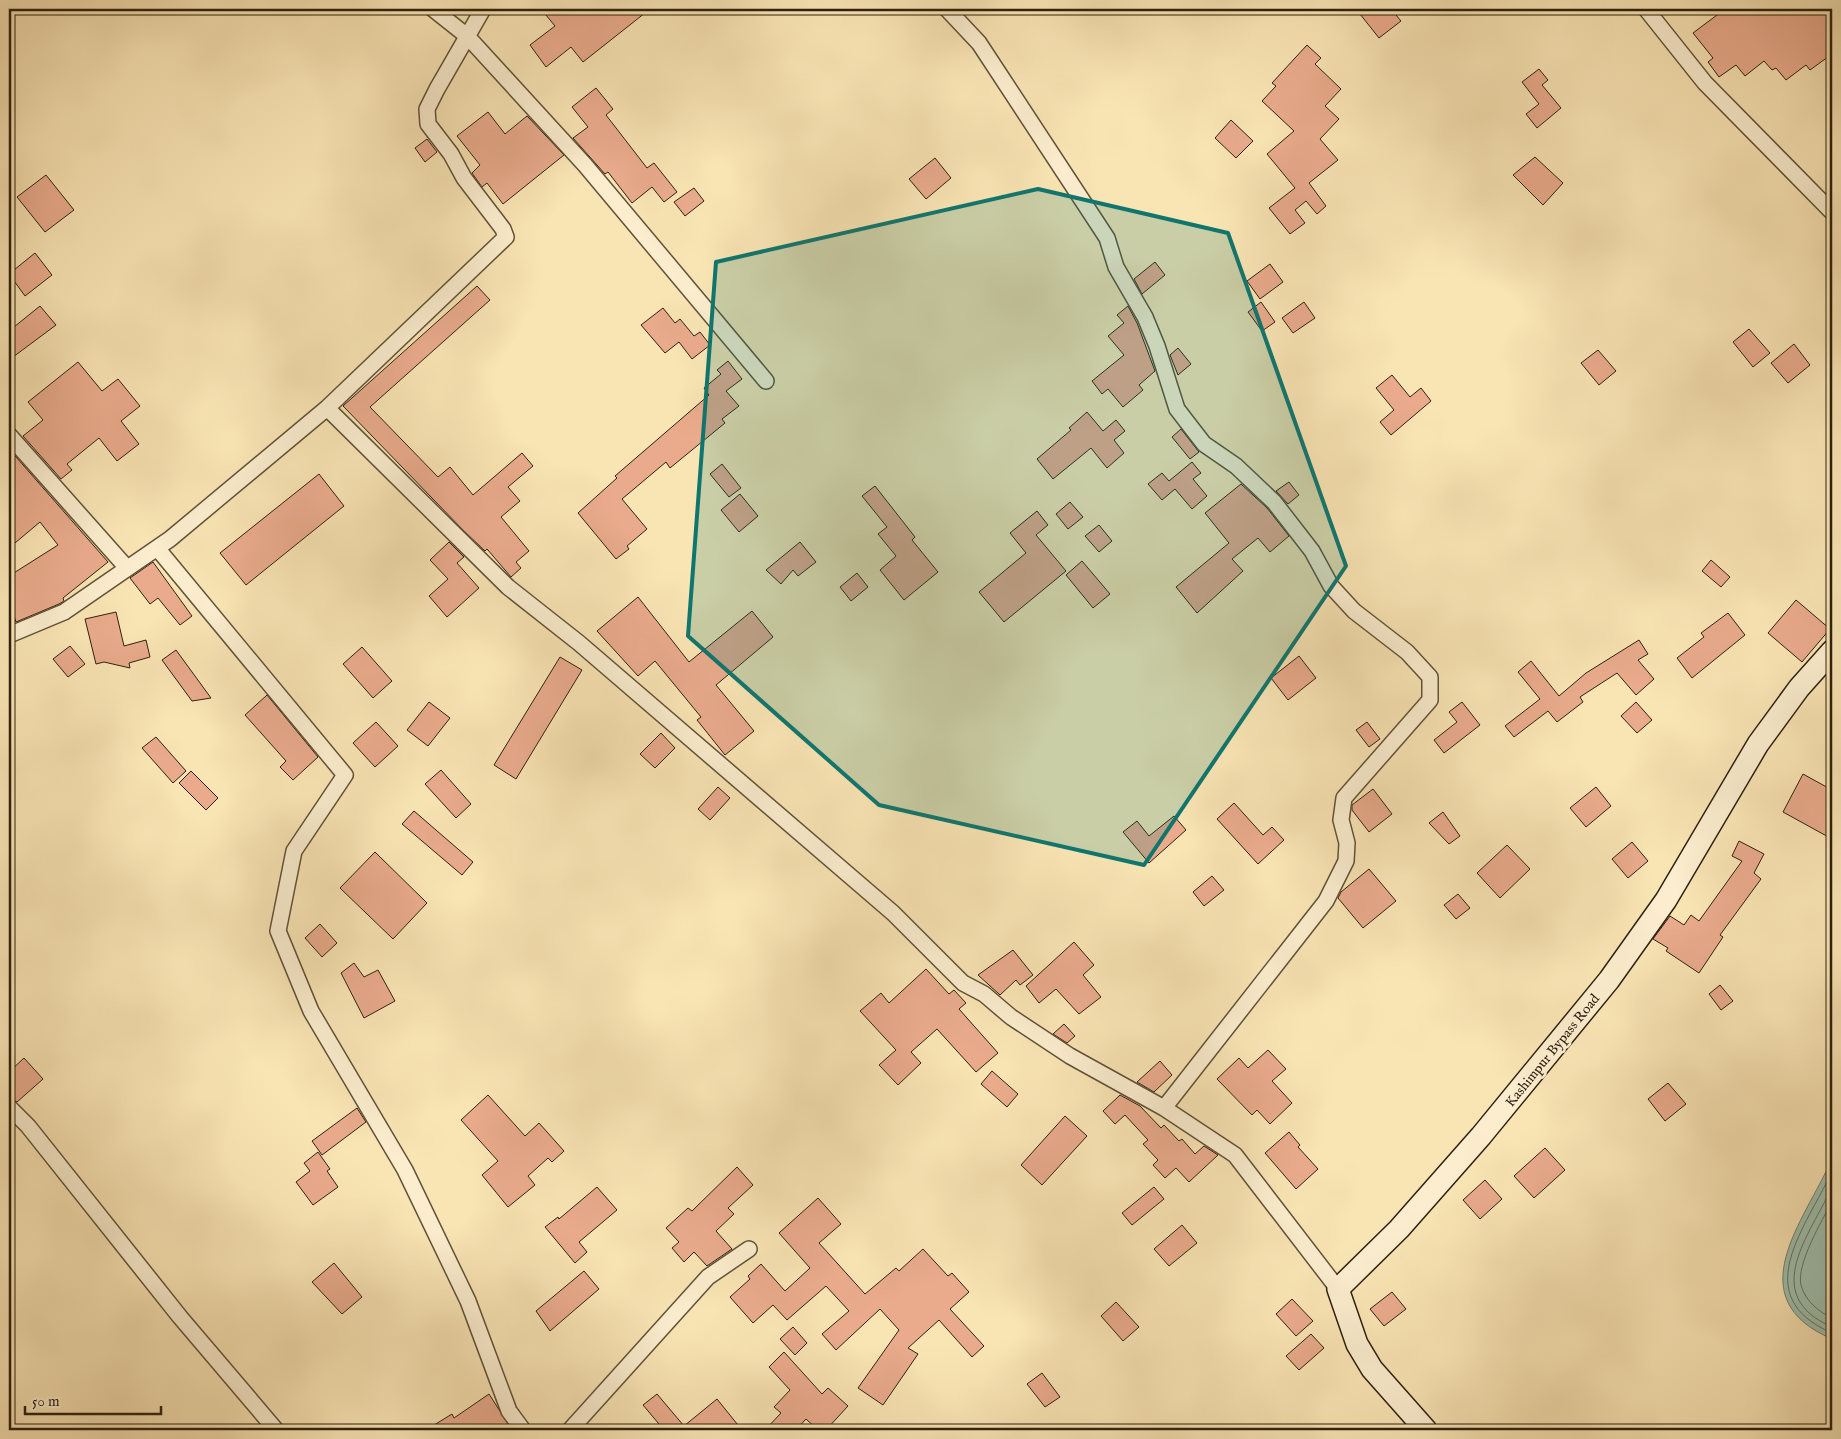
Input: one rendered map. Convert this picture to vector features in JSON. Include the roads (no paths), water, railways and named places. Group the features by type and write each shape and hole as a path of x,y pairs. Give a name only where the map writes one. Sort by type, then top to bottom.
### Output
{"main road":[{"name":"Kashimpur Bypass Road","path":"1338,1289 1399,1230 1481,1136 1609,980 1666,900 1758,744 1799,688 1832,651"},
{"path":"1338,1289 1357,1344 1372,1369 1426,1430"}],"street":[{"path":"433,9 467,36 585,165 766,381"},
{"path":"9,635 64,612 157,548 327,408 506,237 503,229 464,178 451,154 428,124 428,109 482,9"},
{"path":"947,9 979,43 1107,238 1116,267 1145,317 1154,338 1178,409 1204,444 1236,466 1274,502 1312,551 1331,586 1354,612 1407,652 1430,677 1430,700 1344,798 1341,820 1347,843 1346,861 1326,900 1164,1108"},
{"path":"1646,9 1705,83 1832,212"},
{"path":"327,408 508,587 579,643 842,868 893,913 963,983 984,994 1011,1017 1070,1056 1164,1108 1235,1155 1338,1289"},
{"path":"9,435 127,568"},
{"path":"157,548 345,775 294,851 278,931 311,1011 405,1170 468,1301 509,1412 523,1430"},
{"path":"9,1107 28,1126 180,1317 276,1430"},
{"path":"570,1430 708,1277 749,1249"}],"water":[{"path":"1832,1159 1832,1339 1804,1322 1788,1302 1783,1281 1786,1257 1795,1233"}]}
